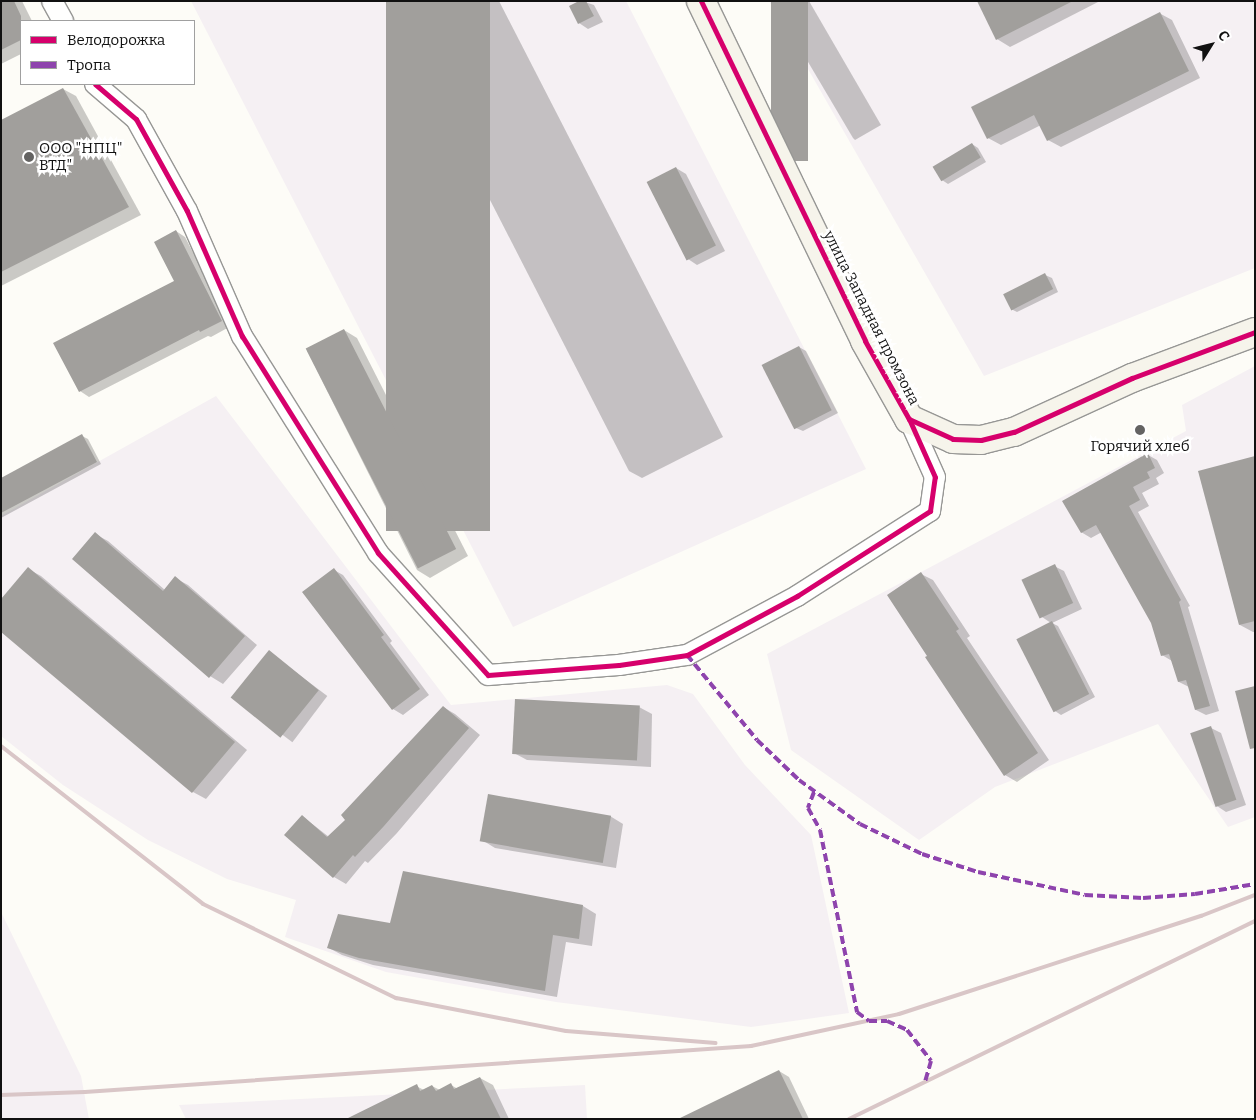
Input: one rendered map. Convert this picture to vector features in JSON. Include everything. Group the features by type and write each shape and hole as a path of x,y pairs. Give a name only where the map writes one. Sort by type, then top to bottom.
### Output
{"street":[{"path":"52,1 62,20"},
{"name":"улица Западная промзона","path":"701,1 865,341 908,419 953,439 981,440 1014,432 1132,378 1255,332"},
{"path":"97,85 136,119 187,211 242,336 378,553 488,675 618,665 687,655 798,596 930,511 935,477 908,419"}],"shaded area":[{"path":"191,1 626,1 866,469 513,627"},
{"path":"769,1 1255,1 1255,268 984,376"},
{"path":"1255,366 1255,817 1228,827 1158,724 995,787 919,840 791,750 767,654 1186,431 1182,405"},
{"path":"216,396 451,705 667,685 693,694 745,765 811,835 849,1013 751,1027 556,1002 386,972 285,937 296,900 227,879 148,840 63,785 1,736 1,516"},
{"path":"1,912 81,1076 89,1119 1,1119"},
{"path":"585,1085 587,1119 186,1119 179,1105"}],"building":[{"path":"1,1 14,1 21,16 20,40 1,50"},
{"path":"386,1 490,1 490,531 386,531"},
{"path":"579,1 586,1 594,16 578,24 569,6"},
{"path":"771,1 808,1 808,161 771,161"},
{"path":"977,1 1073,1 996,40"},
{"path":"1160,12 1189,71 1047,141 1034,115 987,139 971,107"},
{"path":"63,88 129,207 1,272 1,120"},
{"path":"972,143 981,158 941,181 933,167"},
{"path":"676,167 716,245 687,260 647,182"},
{"path":"176,230 222,321 200,332 199,330 79,392 53,343 174,281 154,242"},
{"path":"1045,273 1053,289 1011,310 1003,294"},
{"path":"344,329 456,549 418,569 306,349"},
{"path":"799,346 832,410 794,429 762,365"},
{"path":"82,434 97,462 1,513 1,478"},
{"path":"1148,453 1155,468 1147,472 1150,478 1133,487 1140,500 1129,506 1181,600 1179,602 1210,706 1195,710 1186,680 1178,682 1169,654 1161,656 1151,623 1096,525 1081,533 1062,501"},
{"path":"1255,456 1255,621 1239,625 1198,471"},
{"path":"95,532 163,591 175,576 245,636 209,678 72,559"},
{"path":"1055,564 1073,603 1040,619 1021,580"},
{"path":"28,567 235,742 192,793 1,632 1,599"},
{"path":"334,568 384,635 381,637 420,689 392,710 302,592"},
{"path":"921,572 959,629 956,631 1038,753 1004,776 925,657 927,656 887,595"},
{"path":"1052,621 1089,694 1054,712 1016,639"},
{"path":"269,650 319,690 280,738 231,697"},
{"path":"1255,686 1255,748 1250,749 1235,691"},
{"path":"515,699 640,706 637,760 512,754"},
{"path":"443,706 469,728 384,826 355,857 353,855 333,878 284,835 302,815 327,837 345,820 341,815"},
{"path":"1211,726 1236,800 1216,807 1190,733"},
{"path":"488,794 611,816 603,863 480,841"},
{"path":"403,871 583,905 579,939 553,935 545,991 359,958 327,948 338,914 390,923"},
{"path":"779,1070 803,1119 678,1119"},
{"path":"480,1077 501,1119 346,1119 417,1084 420,1091 432,1085 436,1091 451,1083 454,1089"}],"railway":[{"path":"1,746 203,904 396,998 566,1031 716,1043"},
{"path":"1,1095 85,1092 751,1046 899,1014 1201,916 1255,895"},
{"path":"849,1119 1255,921"}],"marked path":[{"path":"687,655 757,740 799,780 860,824 922,854 978,872 1085,895 1143,898 1195,894 1255,884"},
{"path":"814,792 808,808 820,830 857,1012 869,1021 887,1021 907,1030 931,1061 925,1082"}],"cycle path":[{"path":"701,1 865,341 909,419 953,439 981,440 1014,432 1132,378 1255,332"},
{"path":"96,85 136,119 187,211 242,336 378,553 488,675 619,665 687,655 797,596 930,511 935,477 909,419"}],"place":[{"name":"ООО \"НПЦ\" ВТД\"","path":"29,157"},
{"name":"Горячий хлеб","path":"1140,430"}]}
